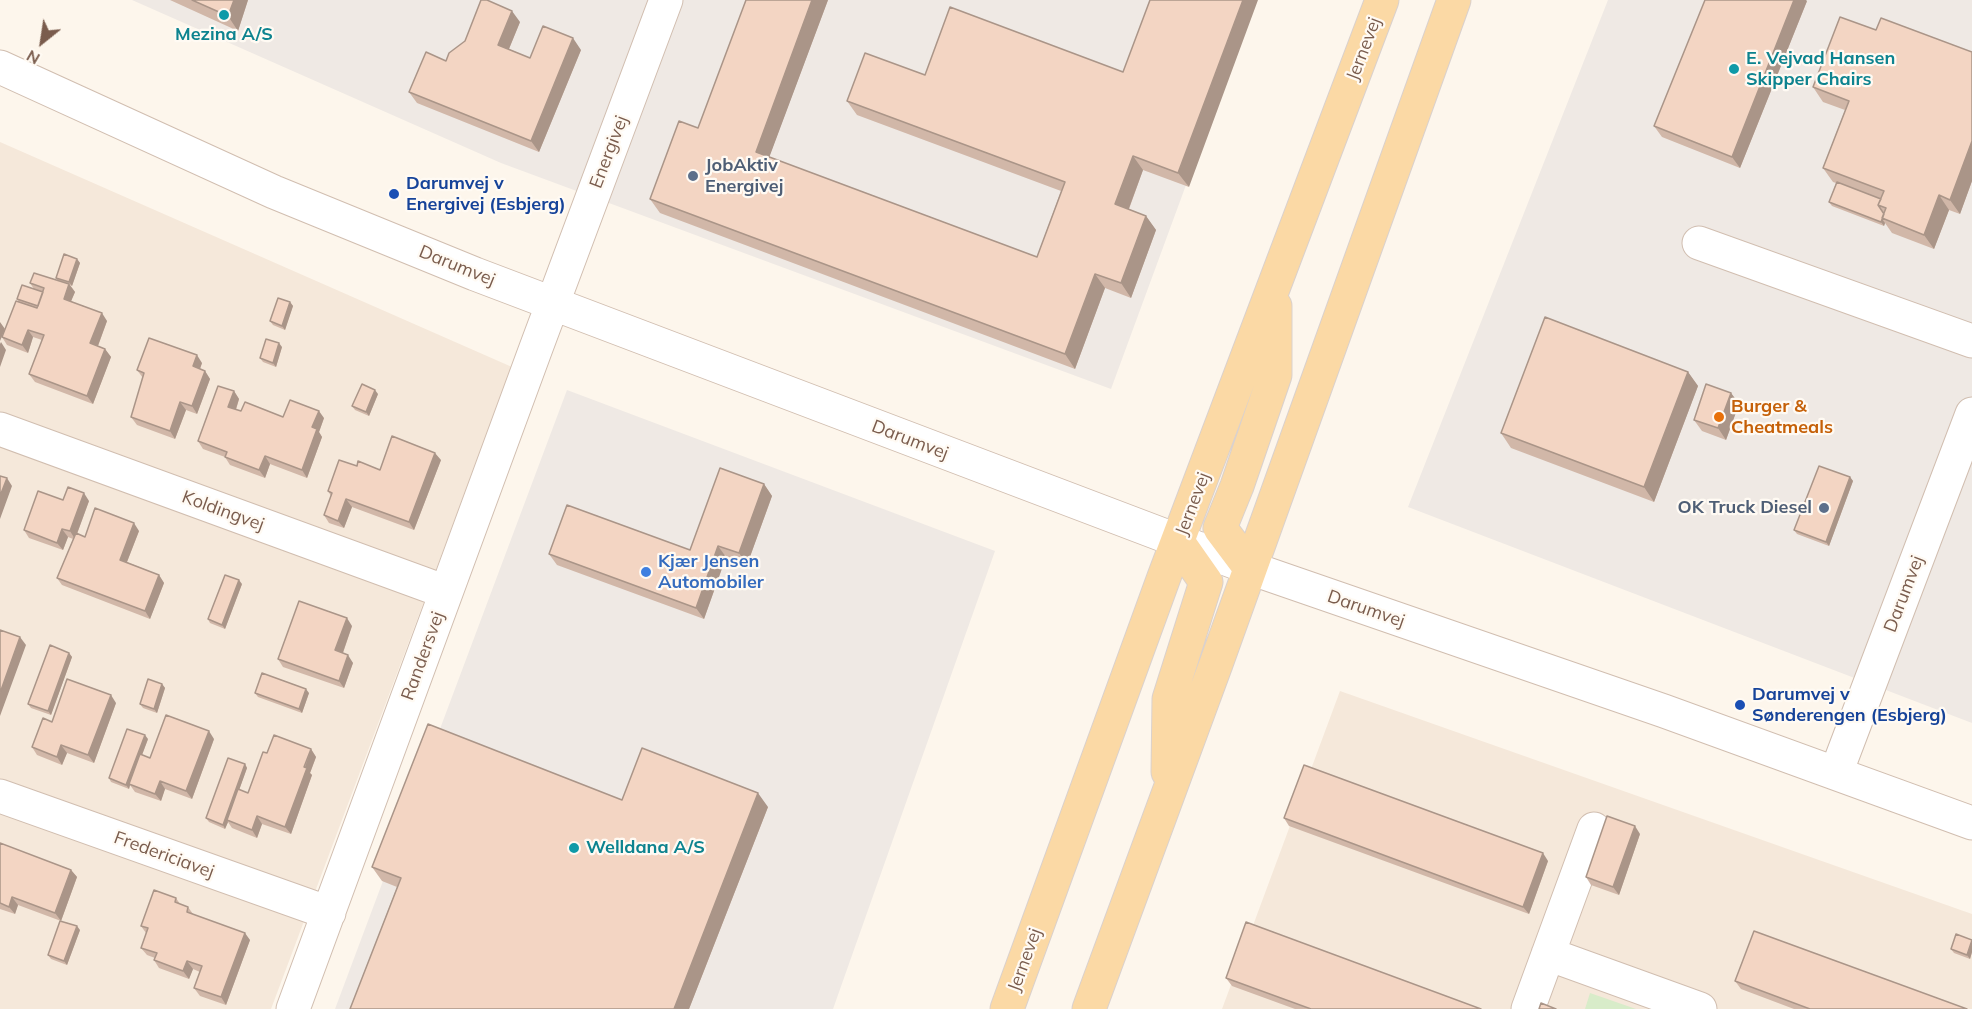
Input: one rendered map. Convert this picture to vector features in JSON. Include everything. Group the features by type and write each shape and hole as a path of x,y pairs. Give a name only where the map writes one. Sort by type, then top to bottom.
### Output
{"main road":[{"name":"Jernevej","path":"1007,1009 1160,588 1382,0"},
{"path":"1089,1009 1168,797 1454,0"},
{"path":"1250,568 1220,528 1238,486 1275,375 1275,286"},
{"path":"1168,797 1168,699 1206,582 1178,542"}],"street":[{"name":"Energivej","path":"553,303 666,0"},
{"name":"Darumvej","path":"0,67 274,192 475,274 1178,542 1664,711 1972,823"},
{"path":"1699,243 1972,341"},
{"name":"Randersvej","path":"293,1009 553,303"},
{"name":"Darumvej","path":"1836,773 1972,414"},
{"name":"Koldingvej","path":"0,429 447,592"},
{"name":"Fredericiavej","path":"0,796 328,914"},
{"path":"1528,1009 1594,829"},
{"path":"1548,954 1700,1009"}],"shaded area":[{"path":"132,0 1254,0 1111,389 501,163"},
{"path":"1608,0 1972,0 1972,723 1408,507"},
{"path":"0,142 512,367 271,1009 0,1009"},
{"path":"567,390 995,551 833,1009 335,1009"},
{"path":"1340,691 1972,914 1972,1009 1222,1009"}],"green space":[{"path":"1590,993 1636,1009 1585,1009"}],"building":[{"path":"192,0 234,0 228,16"},
{"path":"481,0 487,0 512,11 498,45 530,58 543,26 573,38 531,141 409,92 426,52 446,61 449,53 465,41"},
{"path":"746,0 812,0 756,152 1037,257 1065,182 847,101 865,53 925,75 950,7 1123,72 1150,0 1243,0 1178,173 1133,156 1115,204 1146,216 1121,283 1095,274 1065,354 650,199 679,121 698,128"},
{"name":"E. Vejvad Hansen Skipper Chairs","path":"1705,0 1794,0 1732,157 1654,126"},
{"path":"1840,17 1876,30 1881,18 1972,52 1972,141 1950,200 1939,195 1924,235 1882,218 1886,208 1878,205 1884,191 1823,168 1849,101 1813,87"},
{"path":"1837,182 1881,199 1878,205 1884,214 1881,222 1829,202"},
{"path":"64,254 77,259 69,282 56,278"},
{"path":"34,273 69,284 64,299 102,313 90,343 105,349 87,396 29,374 44,335 28,330 22,345 2,337 16,301 37,308 44,288 30,283"},
{"path":"22,285 43,292 38,306 17,299"},
{"path":"278,298 290,302 282,326 270,321"},
{"path":"1545,317 1688,372 1644,487 1501,433"},
{"path":"149,338 197,355 193,366 205,371 192,406 180,402 170,431 131,417 144,373 137,370"},
{"path":"266,339 279,343 273,363 260,358"},
{"path":"362,384 375,390 366,412 352,406"},
{"path":"1706,384 1731,393 1718,428 1694,420"},
{"path":"218,386 234,391 228,407 241,411 245,402 283,417 290,400 319,411 312,427 317,429 302,470 265,456 259,470 225,457 227,452 198,441"},
{"path":"392,436 435,453 409,522 346,499 338,521 324,515 332,493 328,491 339,460 357,466 358,461 380,470"},
{"path":"1819,466 1850,477 1826,542 1794,530"},
{"path":"720,468 764,484 739,553 718,546 696,608 549,554 567,505 690,550"},
{"path":"0,476 7,478 0,496"},
{"path":"68,487 84,493 70,531 62,529 57,543 24,530 38,491 63,500"},
{"path":"95,508 134,523 120,560 159,575 145,611 57,578 76,533 85,537"},
{"path":"225,575 239,580 222,625 208,619"},
{"path":"299,601 347,618 335,650 348,655 339,681 278,659"},
{"path":"0,630 20,637 0,693"},
{"path":"50,645 69,653 48,711 28,704"},
{"path":"262,673 306,689 299,709 255,693"},
{"path":"67,679 111,695 88,755 61,745 57,757 32,747 43,718 52,722"},
{"path":"148,679 162,684 154,709 140,704"},
{"path":"166,715 209,731 186,791 160,781 155,794 129,784 140,754 150,758"},
{"name":"Welldana A/S","path":"428,724 622,800 642,748 758,793 674,1009 350,1009 401,878 372,867"},
{"path":"127,729 145,735 126,785 109,778"},
{"path":"274,735 311,749 304,767 307,768 285,827 257,816 252,830 227,820 238,789 248,793 263,752 267,753"},
{"path":"228,758 245,764 223,825 206,818"},
{"path":"1304,765 1543,853 1523,907 1284,818"},
{"path":"1607,816 1635,826 1613,887 1586,877"},
{"path":"0,843 71,870 55,913 12,897 9,907 0,903"},
{"path":"154,890 176,898 175,902 188,907 187,912 245,933 221,997 194,988 202,966 187,961 183,971 154,960 157,953 141,948 148,928 141,926"},
{"path":"60,921 77,926 64,961 48,955"},
{"path":"1246,922 1481,1009 1311,1009 1226,978"},
{"path":"1754,931 1967,1009 1810,1009 1735,981"},
{"path":"1956,934 1972,940 1967,955 1951,949"},
{"path":"1541,1003 1556,1009 1539,1009"}],"place":[{"name":"Mezina A/S","path":"224,15"},
{"name":"E. Vejvad Hansen Skipper Chairs","path":"1734,69"},
{"name":"JobAktiv Energivej","path":"693,176"},
{"name":"Darumvej v Energivej (Esbjerg)","path":"394,194"},
{"name":"Burger & Cheatmeals","path":"1719,417"},
{"name":"OK Truck Diesel","path":"1824,508"},
{"name":"Kjær Jensen Automobiler","path":"646,572"},
{"name":"Darumvej v Sønderengen (Esbjerg)","path":"1740,705"},
{"name":"Welldana A/S","path":"574,848"}]}
